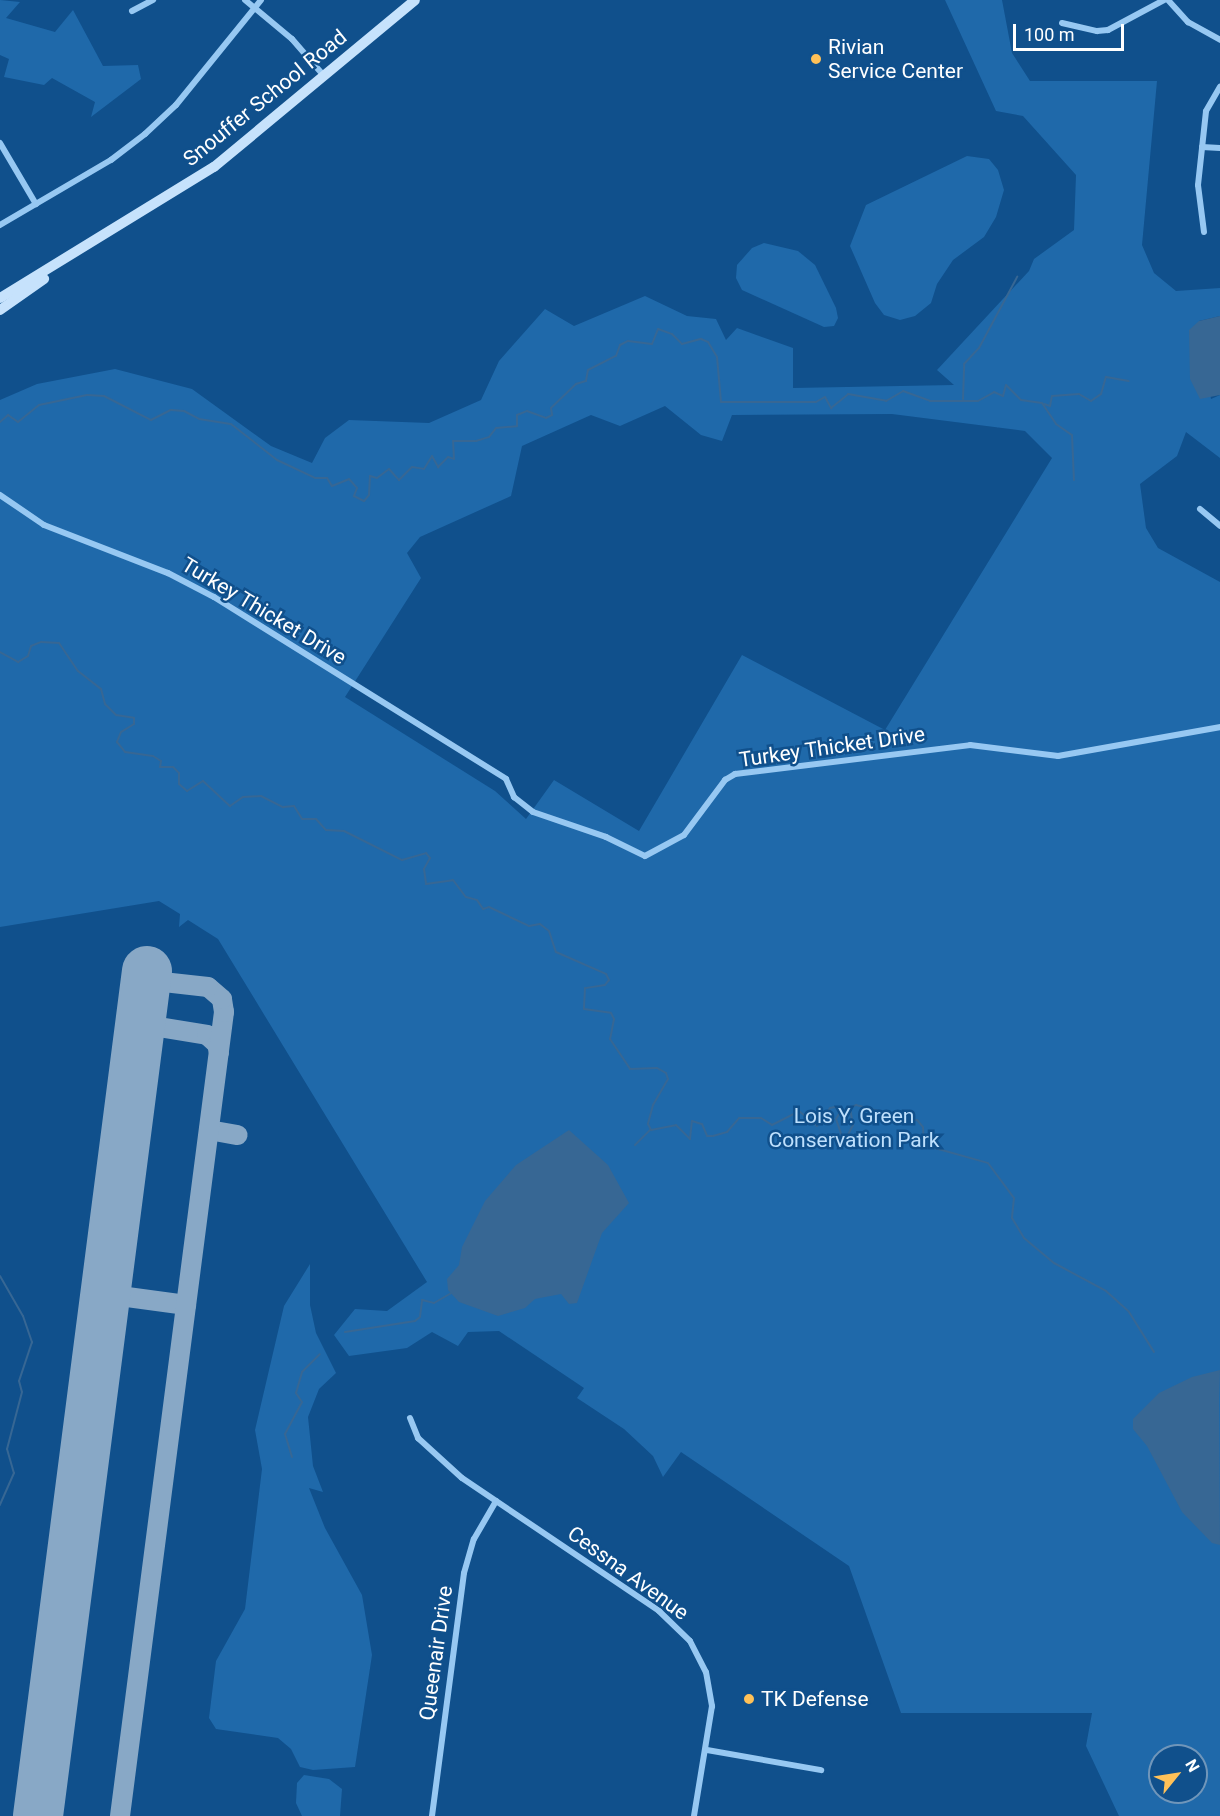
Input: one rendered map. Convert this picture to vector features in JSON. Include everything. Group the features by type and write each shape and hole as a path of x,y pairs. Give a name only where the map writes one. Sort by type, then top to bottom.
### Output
{"main road":[{"name":"Snouffer School Road","path":"0,298 214,167 415,0"},
{"name":"Snouffer School Road","path":"0,310 103,237"}],"street":[{"path":"132,11 153,0"},
{"path":"245,0 292,39 324,76"},
{"path":"0,225 111,160 145,134 176,105 261,0"},
{"path":"1062,23 1096,31 1108,30 1164,0"},
{"path":"1168,0 1188,22 1220,40"},
{"path":"1204,232 1198,185 1202,147 1206,111 1220,87"},
{"path":"0,143 36,204"},
{"path":"1202,147 1220,148"},
{"name":"Turkey Thicket Drive","path":"0,495 44,525 190,583 506,779 514,797 533,812 606,837 645,856 684,835 725,780 735,774 970,745 1058,756 1220,726"},
{"path":"1200,509 1220,526"},
{"name":"Cessna Avenue","path":"410,1418 418,1438 434,1455 496,1501 659,1611 690,1641 709,1683 712,1706 707,1750 694,1816"},
{"name":"Queenair Drive","path":"432,1816 464,1572 474,1539 496,1501"},
{"path":"707,1750 821,1770"}],"green space":[{"path":"0,0 20,2 6,18 55,32 73,10 103,66 138,65 141,79 91,117 95,102 52,78 44,85 4,77 9,59 0,55"},
{"name":"Lois Y. Green Conservation Park","path":"945,0 1002,0 1012,53 1030,81 1157,81 1142,245 1154,273 1176,291 1220,288 1220,316 1199,321 1211,399 1220,395 1220,458 1186,432 1177,456 1140,484 1146,528 1158,548 1220,582 1220,1816 1119,1816 1086,1746 1092,1713 901,1713 849,1566 681,1452 663,1477 653,1456 624,1429 577,1398 584,1388 499,1331 468,1332 458,1346 432,1332 407,1348 349,1356 334,1335 355,1309 387,1311 427,1282 218,939 188,920 179,927 180,914 159,901 0,927 0,400 37,384 115,369 192,389 271,446 312,463 325,438 349,420 429,423 481,400 499,361 545,309 574,326 645,296 687,316 716,319 726,340 737,328 793,348 793,388 954,385 937,370 1029,271 1034,259 1074,230 1076,175 1023,116 996,111","holes":["665,406 701,435 722,441 732,415 892,414 1025,431 1052,458 885,730 742,655 639,831 554,780 526,819 495,791 345,697 421,578 407,553 420,537 511,496 522,446 591,415 620,426"]},
{"path":"967,156 989,159 998,170 1004,190 996,217 984,237 953,260 937,284 931,303 915,316 900,320 884,315 875,303 850,246 866,205"},
{"path":"764,243 798,251 815,265 836,308 838,318 834,326 824,327 742,290 736,278 737,265 752,248"},
{"path":"310,1264 310,1305 316,1333 336,1373 319,1389 308,1417 313,1466 323,1492 309,1488 325,1528 362,1595 372,1655 355,1767 313,1770 300,1767 291,1749 278,1738 216,1729 209,1718 216,1661 245,1609 262,1469 255,1430 284,1306"},
{"path":"304,1775 329,1779 342,1789 340,1816 302,1816 296,1803 297,1783"}],"shaded area":[{"path":"1220,316 1220,395 1200,399 1190,379 1189,330 1199,321"},
{"path":"569,1130 608,1165 629,1203 602,1233 577,1303 569,1304 561,1294 535,1299 525,1308 498,1316 459,1302 448,1290 447,1279 459,1265 462,1247 485,1201 516,1165"},
{"path":"1220,1370 1220,1545 1212,1543 1182,1512 1147,1446 1133,1429 1133,1419 1159,1393 1192,1377"}],"waterway":[{"path":"963,399 964,364 979,348 1017,277"},
{"path":"0,422 8,415 18,422 39,405 87,395 104,396 151,420 171,410 184,411 199,419 231,424 277,460 315,478 327,478 332,486 349,479 357,488 354,496 364,501 369,495 370,476 377,478 389,469 399,480 412,467 424,469 432,456 438,467 448,457 454,459 453,441 476,441 489,437 496,428 517,426 517,415 527,411 546,418 552,415 551,408 576,384 586,381 588,370 616,356 620,345 628,341 652,344 658,329 672,334 682,344 701,339 708,342 717,357 721,402 816,402 825,397 831,408 848,394 886,401 903,391 930,401 978,401 994,392 1003,396 1006,385 1021,400 1042,403 1056,424 1072,435 1074,480"},
{"path":"1044,404 1050,406 1052,396 1079,394 1091,401 1101,394 1106,377 1129,381"},
{"path":"0,652 18,662 28,656 31,646 41,642 59,643 78,671 101,689 105,704 116,715 134,718 134,724 121,732 117,742 125,752 153,756 161,761 160,767 173,767 179,773 179,784 187,791 203,781 230,806 243,797 261,796 283,807 294,806 302,819 316,819 326,830 344,831 402,860 426,853 430,858 424,869 426,884 453,880 466,897 477,900 483,909 489,907 529,926 540,924 549,931 556,952 606,974 609,980 605,985 585,988 584,1009 611,1013 614,1019 610,1039 630,1069 657,1068 666,1073 668,1079 653,1105 648,1124 651,1130 676,1125 690,1139 692,1121 702,1124 707,1136 713,1136 727,1132 739,1118 761,1118 772,1125 799,1111 817,1126 830,1108 835,1107 841,1111 836,1119 844,1142 853,1125 850,1108 856,1105 878,1111 895,1123 917,1120 923,1127 924,1145 988,1163 1014,1198 1012,1218 1024,1238 1054,1263 1106,1291 1129,1312 1154,1352"},
{"path":"635,1145 650,1130"},
{"path":"0,1276 23,1316 32,1342 19,1381 22,1392 7,1449 14,1473 0,1505"},
{"path":"345,1332 415,1321 420,1317 422,1300 434,1303 451,1293"},
{"path":"292,1457 285,1434 302,1402 296,1393 302,1372 320,1354"}],"taxiway":[{"path":"120,1816 224,1012 222,999 208,987 146,980"},
{"path":"140,1024 207,1035 217,1044 219,1053"},
{"path":"209,1130 238,1135"},
{"path":"105,1294 186,1305"}],"runway":[{"path":"38,1816 147,971"}],"place":[{"name":"Rivian Service Center","path":"816,59"},
{"name":"TK Defense","path":"749,1699"}]}
